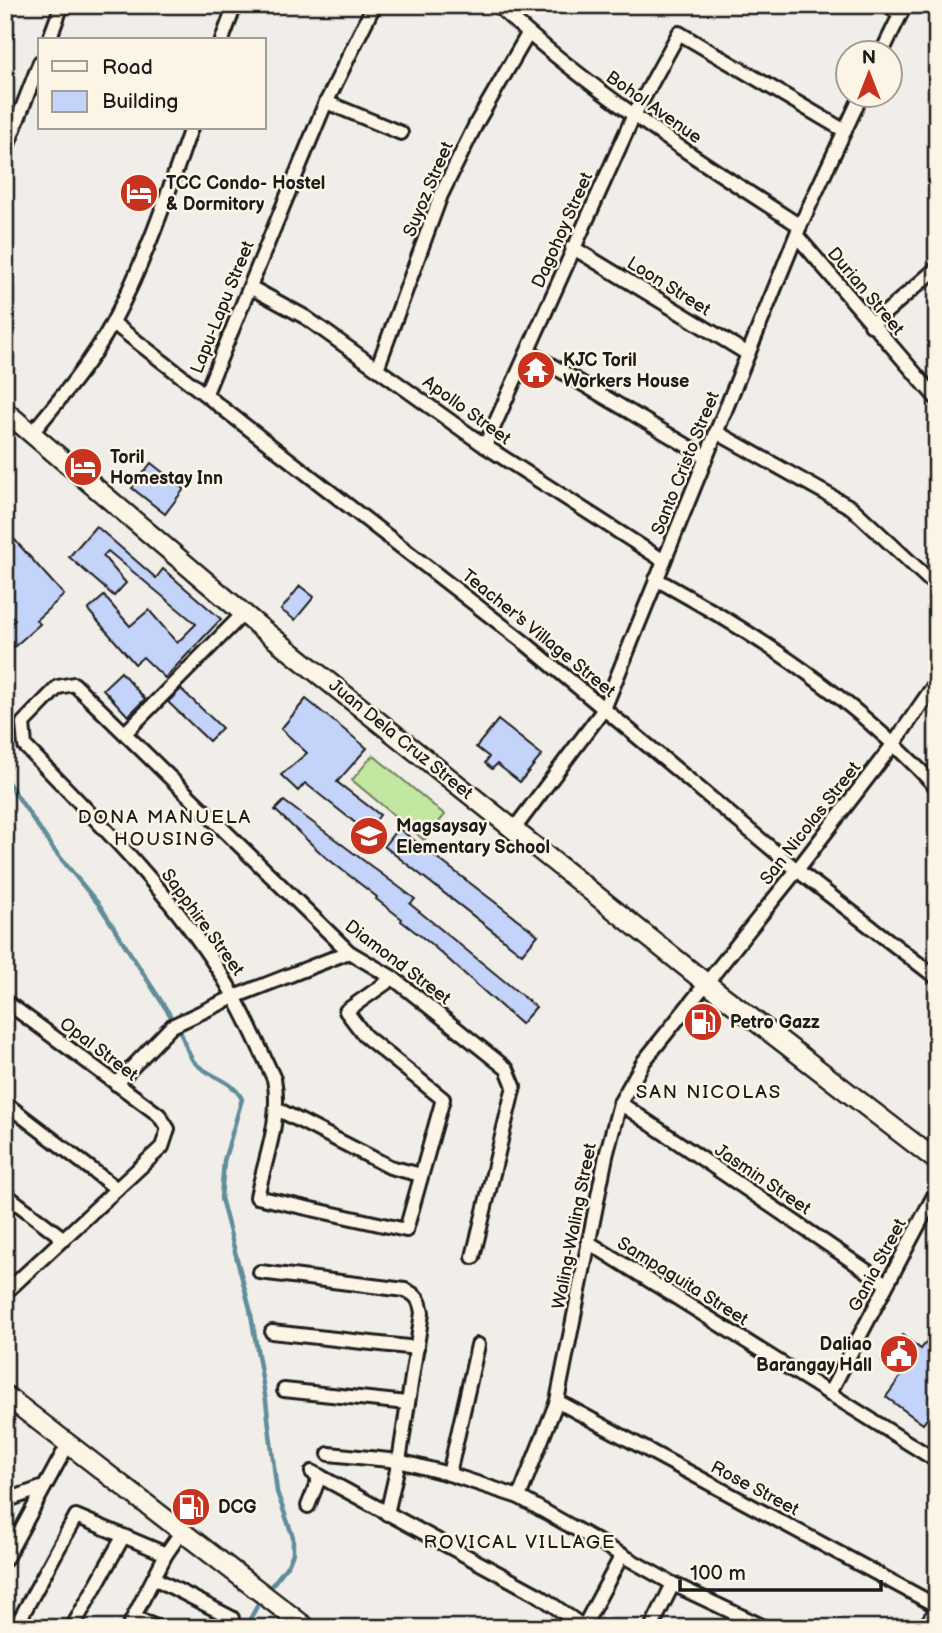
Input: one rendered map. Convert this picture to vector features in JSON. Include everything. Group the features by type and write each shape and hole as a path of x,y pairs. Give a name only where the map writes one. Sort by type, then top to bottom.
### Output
{"street":[{"path":"50,38 62,5"},
{"path":"223,38 235,5"},
{"name":"Lapu-Lapu Street","path":"206,393 326,102 374,5"},
{"name":"Bohol Avenue","path":"497,5 528,34 633,117 798,231"},
{"path":"886,5 903,10 889,38"},
{"name":"Dagohoy Street","path":"485,446 529,352 572,247 633,117 679,33 845,131"},
{"name":"Suyoz Street","path":"378,366 441,195 477,122 528,34"},
{"path":"5,152 38,67"},
{"path":"326,102 401,133"},
{"name":"Santo Cristo Street","path":"514,829 604,709 798,231 856,108"},
{"path":"30,434 78,377 113,323 158,222 190,130"},
{"name":"Durian Street","path":"798,231 871,325 937,399"},
{"name":"Loon Street","path":"572,247 748,354"},
{"path":"871,325 937,268"},
{"name":"Apollo Street","path":"250,288 305,317 378,366 485,446 664,561"},
{"name":"Teacher's Village Street","path":"113,323 475,603 797,870 937,978"},
{"path":"529,352 706,457"},
{"name":"Juan Dela Cruz Street","path":"5,411 244,613 706,983 937,1161"},
{"path":"716,432 852,508 937,587"},
{"path":"656,579 743,627 839,694 895,742 937,788"},
{"path":"126,732 244,613"},
{"name":"Diamond Street","path":"24,746 23,723 58,687 74,684 349,953 394,978 512,1076 512,1099 473,1258"},
{"name":"San Nicolas Street","path":"706,983 797,870 935,689"},
{"name":"Sapphire Street","path":"24,746 144,870 212,959 234,997 274,1079 277,1109 257,1197 406,1230 421,1175"},
{"path":"116,1084 172,1026 234,997 349,953"},
{"path":"277,1109 390,1167 421,1175 443,1099 365,1036 346,1012 394,978"},
{"name":"Waling-Waling Street","path":"519,1497 557,1401 611,1133 620,1103 644,1061 706,983"},
{"name":"Opal Street","path":"5,1001 159,1115 168,1129 162,1147 117,1189"},
{"path":"5,1103 117,1189 6,1291"},
{"name":"Jasmin Street","path":"620,1103 887,1284"},
{"name":"Gania Street","path":"829,1394 937,1190"},
{"path":"5,1194 64,1239"},
{"name":"Sampaguita Street","path":"588,1242 937,1461"},
{"path":"260,1272 405,1290 415,1294 422,1313 399,1461 387,1514"},
{"path":"272,1332 416,1348"},
{"path":"449,1474 478,1345"},
{"path":"284,1390 407,1403"},
{"path":"5,1395 307,1628"},
{"name":"Rose Street","path":"557,1401 937,1606"},
{"path":"5,1560 68,1444"},
{"path":"329,1454 399,1461 519,1497 673,1584 766,1628"},
{"path":"308,1506 316,1474 540,1596 584,1627 622,1555"},
{"path":"5,1501 44,1487"},
{"path":"15,1628 76,1516 166,1554"},
{"path":"158,1628 131,1622 166,1554 182,1531"},
{"path":"72,1628 123,1537"},
{"path":"154,1578 232,1618"},
{"path":"652,1628 673,1584"},
{"path":"927,1628 937,1614"}],"green space":[{"path":"373,755 445,815 424,840 352,780"}],"building":[{"path":"151,463 184,489 165,514 132,488"},
{"path":"96,526 156,578 163,569 221,619 165,678 143,657 135,664 88,610 104,596 130,626 149,610 177,643 196,624 108,551 103,556 126,583 114,596 69,557"},
{"path":"5,529 64,595 36,620 40,624 14,647 5,638 5,629 15,620 5,609"},
{"path":"300,586 314,597 295,620 281,610"},
{"path":"121,672 145,699 128,716 103,689"},
{"path":"181,689 222,728 209,741 168,702"},
{"path":"306,699 367,748 337,782 380,815 367,832 305,783 298,791 281,775 307,753 281,729"},
{"path":"498,720 542,755 520,782 497,764 492,769 485,763 489,757 476,747"},
{"path":"284,801 415,899 410,904 536,1007 521,1024 376,899 377,897 323,855 275,810"},
{"path":"398,828 538,935 522,954 384,846"},
{"name":"Petro Gazz","path":"700,1012 713,1023 706,1032 693,1021"},
{"path":"937,1328 937,1405 923,1424 886,1397 901,1376 882,1362 887,1356 883,1353 893,1340 897,1342 902,1335 921,1349"},
{"name":"DCG","path":"188,1495 203,1507 194,1519 179,1506"}],"waterway":[{"path":"5,778 54,850 100,906 170,1015"},
{"path":"180,1031 194,1062 232,1086 242,1099 224,1161 221,1198 250,1309 266,1401 277,1492 293,1537 293,1553 288,1565 268,1590"},
{"path":"245,1628 260,1601"}],"place":[{"name":"TCC Condo- Hostel & Dormitory","path":"139,193"},
{"name":"KJC Toril Workers House","path":"536,370"},
{"name":"Toril Homestay Inn","path":"83,467"},
{"name":"Magsaysay Elementary School","path":"369,836"},
{"name":"Petro Gazz","path":"703,1022"},
{"name":"Daliao Barangay Hall","path":"899,1354"},
{"name":"DCG","path":"191,1507"}],"district":[{"name":"DONA MANUELA HOUSING","path":"165,827"},
{"name":"SAN NICOLAS","path":"709,1091"},
{"name":"ROVICAL VILLAGE","path":"520,1541"}]}
